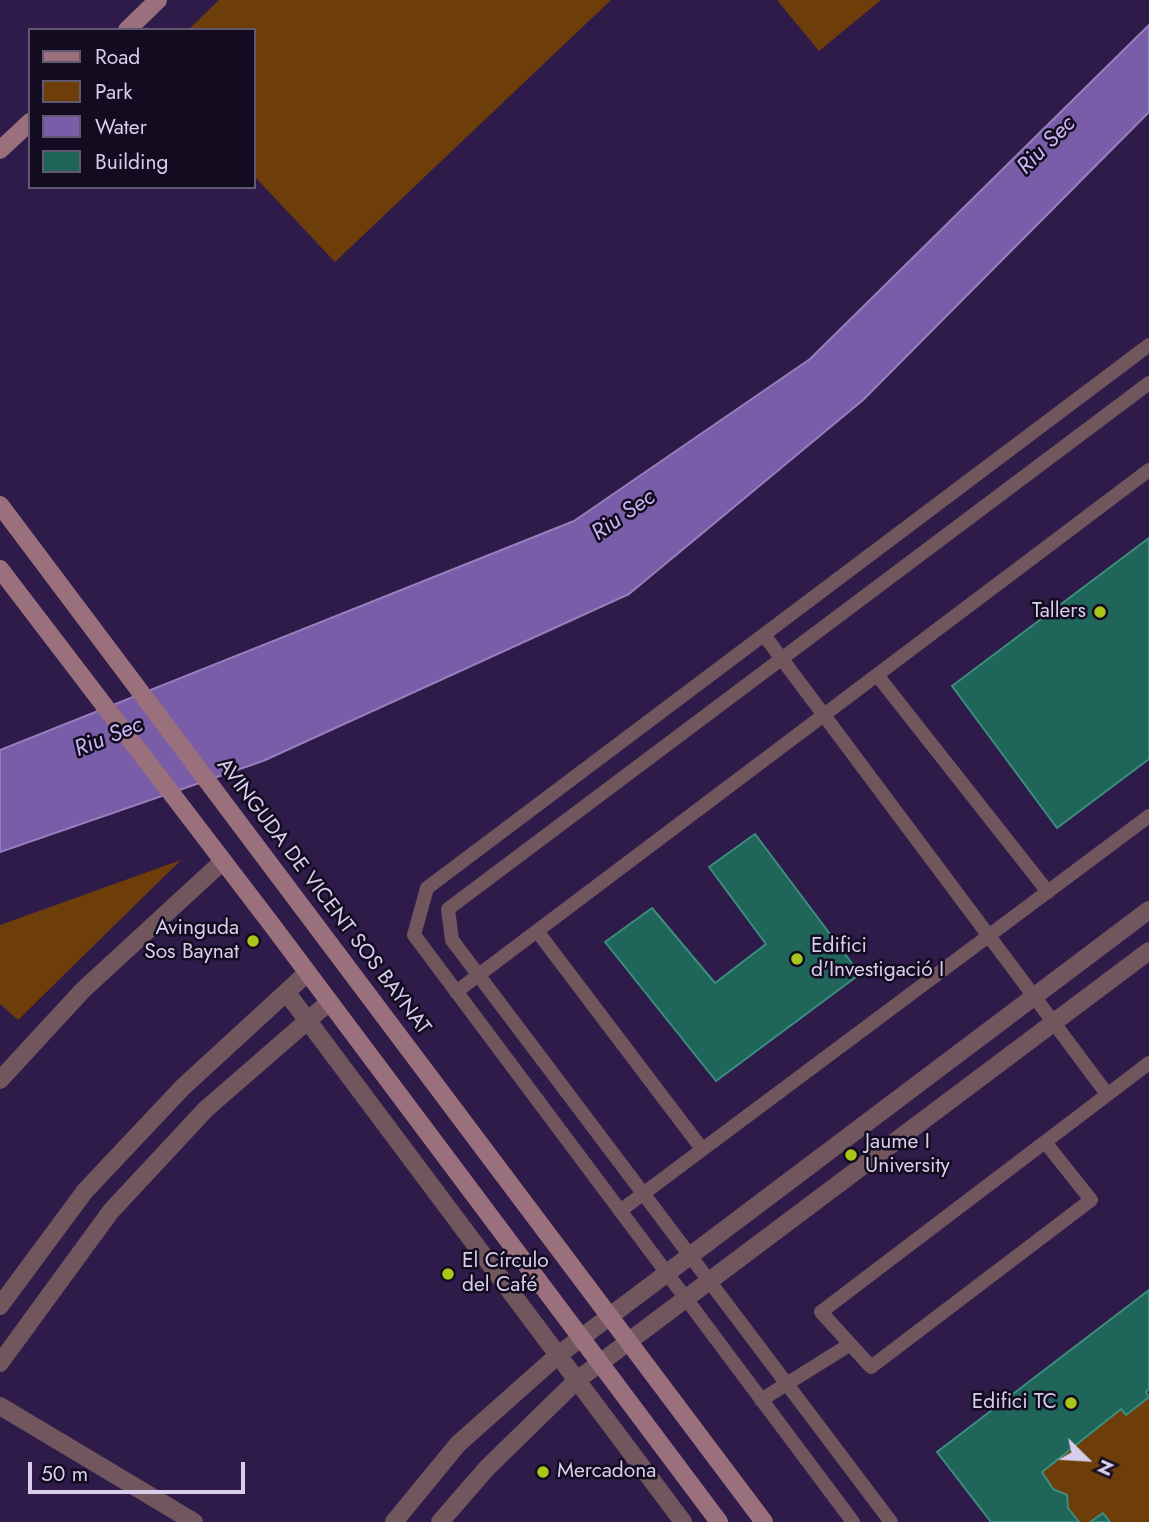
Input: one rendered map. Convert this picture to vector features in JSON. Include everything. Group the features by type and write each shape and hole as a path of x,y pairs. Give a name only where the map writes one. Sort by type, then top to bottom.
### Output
{"street":[{"path":"129,28 158,0"},
{"path":"0,150 28,124"},
{"name":"AVINGUDA DE VICENT SOS BAYNAT","path":"0,505 764,1522"},
{"path":"0,569 719,1522"},
{"path":"0,1080 83,990 222,862"},
{"path":"394,1522 458,1444 557,1356 1149,910"},
{"path":"440,1522 487,1468 576,1381 1149,951"},
{"path":"0,1306 85,1191 183,1087 306,974"},
{"path":"286,993 683,1522"},
{"path":"0,1363 111,1211 206,1109 328,1003"},
{"path":"0,1406 194,1522"}],"lane":[{"path":"853,1522 414,935 427,888 1149,345"},
{"path":"891,1522 452,940 448,909 1149,383"},
{"path":"456,992 1149,470"},
{"path":"764,635 1107,1094"},
{"path":"877,675 1048,892"},
{"path":"620,1211 1149,816"},
{"path":"537,931 702,1149"},
{"path":"1045,1142 1091,1200 871,1367 821,1312 1149,1063"},
{"path":"761,1400 849,1345"}],"green space":[{"path":"219,0 611,0 335,262 256,178 256,28 190,28"},
{"path":"777,0 881,0 819,51"},
{"path":"181,860 18,1020 0,1004 0,925"},
{"path":"1149,1397 1149,1522 1110,1522 1103,1513 1090,1522 1079,1522 1068,1508 1067,1495 1053,1489 1042,1472 1121,1409 1126,1415"}],"water":[{"name":"Riu Sec","path":"1149,25 1149,112 863,400 629,594 263,761 0,852 0,750 574,521 810,359"}],"building":[{"name":"Tallers","path":"1149,538 1149,759 1057,828 952,686"},
{"name":"Edifici d'Investigació I","path":"755,834 860,974 716,1081 605,942 652,908 715,983 766,944 709,867"},
{"name":"Edifici TC","path":"1149,1290 1149,1389 1146,1392 1149,1397 1126,1415 1121,1409 1042,1472 1053,1489 1067,1495 1068,1508 1079,1522 991,1522 937,1452"},
{"path":"1103,1513 1110,1522 1090,1522"}],"place":[{"name":"Tallers","path":"1100,612"},
{"name":"Avinguda Sos Baynat","path":"253,941"},
{"name":"Edifici d'Investigació I","path":"797,959"},
{"name":"Jaume I University","path":"851,1155"},
{"name":"El Círculo del Café","path":"448,1274"},
{"name":"Edifici TC","path":"1071,1403"},
{"name":"Mercadona","path":"543,1472"}]}
